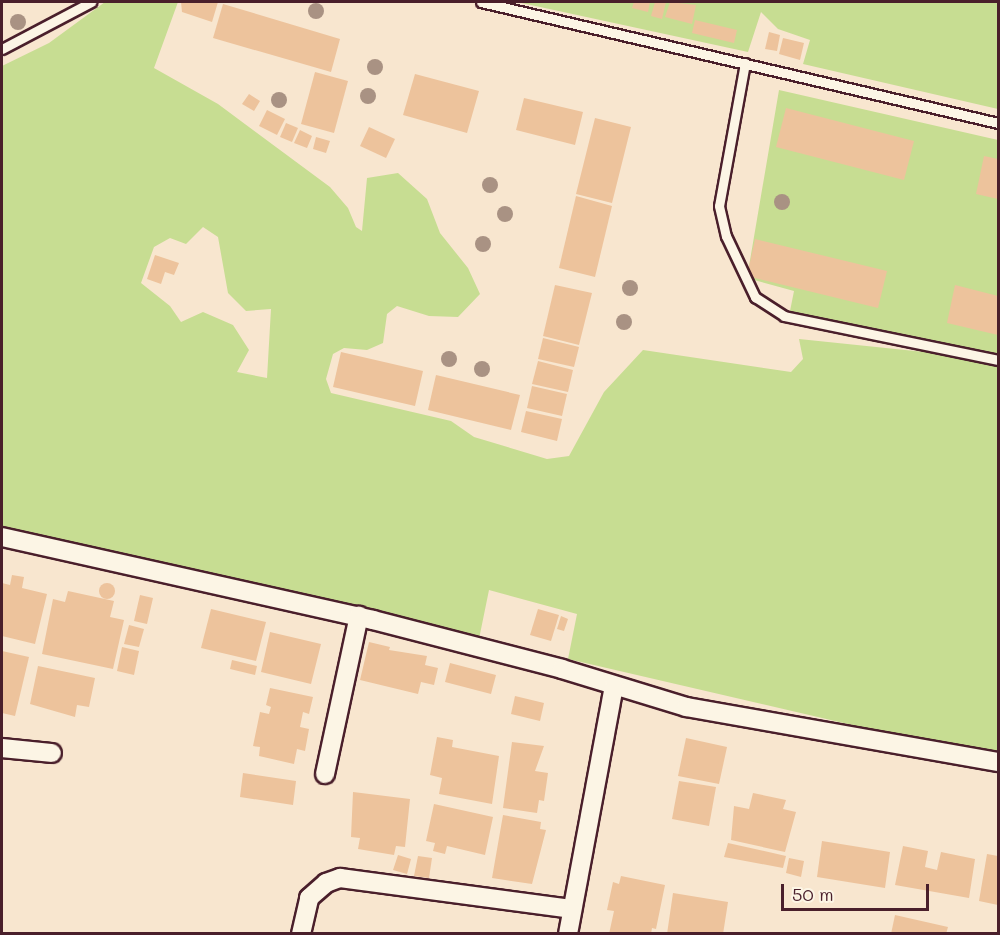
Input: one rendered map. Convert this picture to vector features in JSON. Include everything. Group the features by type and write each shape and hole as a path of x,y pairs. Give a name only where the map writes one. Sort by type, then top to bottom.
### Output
{"street":[{"path":"2,537 359,616 737,718 999,762"},
{"path":"325,774 359,616"},
{"path":"568,933 614,686"},
{"path":"2,748 52,753"},
{"path":"301,933 309,898 326,883 340,878 571,909"}],"lane":[{"path":"2,49 91,2"},
{"path":"482,2 999,123"},
{"path":"745,63 719,206 726,236 755,297 784,316 999,360"}],"green space":[{"path":"105,2 178,2 154,68 218,104 330,187 348,208 356,227 362,231 367,178 398,173 427,199 440,233 468,268 480,294 458,317 429,316 397,306 387,314 383,343 367,350 344,348 333,354 326,379 331,393 451,421 474,437 547,459 569,456 604,392 643,350 791,372 803,359 799,339 934,353 934,343 790,311 794,291 747,278 779,90 998,140 998,759 568,659 577,614 489,590 479,639 2,528 2,66 49,43","holes":["203,227 218,237 228,293 246,311 271,309 267,378 237,372 249,350 233,325 203,312 181,322 170,306 141,283 154,247 170,238 186,244"]},
{"path":"517,2 998,2 998,109 803,64 810,40 778,29 761,12 748,52"}],"building":[{"path":"181,2 218,2 212,22 182,12"},
{"path":"634,2 650,2 648,12 632,8"},
{"path":"655,2 666,2 662,19 651,16"},
{"path":"670,2 696,5 692,24 665,17"},
{"path":"223,4 340,39 331,72 213,38"},
{"path":"695,20 737,30 734,43 692,33"},
{"path":"769,32 780,35 777,51 765,49"},
{"path":"783,38 804,43 800,60 779,54"},
{"path":"315,72 348,81 334,133 301,124"},
{"path":"415,74 479,91 467,133 403,115"},
{"path":"249,94 260,101 254,111 242,104"},
{"path":"524,98 583,112 575,145 516,130"},
{"path":"786,108 914,141 904,180 776,147"},
{"path":"267,110 285,119 277,135 259,126"},
{"path":"595,118 631,127 612,203 576,194"},
{"path":"286,123 298,128 292,142 280,137"},
{"path":"369,127 395,139 386,158 360,146"},
{"path":"300,130 312,136 307,148 294,143"},
{"path":"316,137 330,141 326,153 313,149"},
{"path":"984,156 998,159 998,199 976,194"},
{"path":"576,196 612,206 595,277 559,268"},
{"path":"755,239 887,271 878,308 747,276"},
{"path":"155,255 179,263 174,275 165,272 161,284 147,279"},
{"path":"555,285 592,293 579,345 543,336"},
{"path":"955,285 998,296 998,335 947,323"},
{"path":"543,338 579,347 574,367 538,359"},
{"path":"341,352 423,371 415,406 333,387"},
{"path":"538,361 573,370 568,392 532,384"},
{"path":"436,375 520,395 511,430 428,410"},
{"path":"532,386 567,394 562,416 527,408"},
{"path":"526,411 562,419 557,441 521,432"},
{"path":"12,575 24,577 22,588 47,594 35,644 2,636 2,583 10,585"},
{"path":"107,583 115,591 107,599 99,591"},
{"path":"68,591 114,601 110,617 124,620 113,669 42,654 53,599 65,602"},
{"path":"140,595 153,598 147,624 134,621"},
{"path":"211,609 266,622 256,661 201,648"},
{"path":"538,609 559,615 551,641 530,635"},
{"path":"561,616 568,619 564,631 557,629"},
{"path":"129,625 144,629 139,647 124,644"},
{"path":"270,632 321,644 311,684 261,672"},
{"path":"369,642 390,647 389,650 427,656 425,665 438,668 434,685 421,682 418,694 360,680"},
{"path":"122,647 139,651 134,675 117,671"},
{"path":"2,651 29,657 15,716 2,713"},
{"path":"232,660 257,666 255,675 230,669"},
{"path":"450,663 496,675 491,694 445,682"},
{"path":"38,666 95,678 89,707 77,705 75,717 30,704"},
{"path":"270,688 313,697 309,714 303,712 300,727 309,729 305,751 297,749 294,764 259,756 260,747 253,746 260,712 269,714 271,707 266,705"},
{"path":"515,696 544,703 540,721 511,714"},
{"path":"437,737 453,740 452,747 499,756 492,804 439,794 442,778 430,775"},
{"path":"686,738 727,747 719,784 678,776"},
{"path":"512,742 544,746 535,771 548,773 544,801 539,800 537,813 503,808"},
{"path":"243,773 296,781 293,805 240,797"},
{"path":"679,781 716,787 709,826 672,819"},
{"path":"353,792 410,799 405,847 396,846 394,855 358,849 360,838 351,837"},
{"path":"753,793 786,800 783,809 796,812 785,852 731,840 734,806 749,809"},
{"path":"434,804 493,817 485,855 447,846 445,854 433,851 435,843 426,841"},
{"path":"503,815 541,822 540,829 546,830 532,884 492,878"},
{"path":"822,841 890,852 885,888 817,877"},
{"path":"728,843 786,856 783,868 724,857"},
{"path":"903,846 928,851 925,867 937,870 941,852 975,859 969,898 895,885"},
{"path":"987,854 998,856 998,905 979,901"},
{"path":"398,855 411,859 407,874 393,870"},
{"path":"418,856 432,858 429,878 414,876"},
{"path":"789,858 804,861 801,877 786,873"},
{"path":"621,876 665,885 656,929 652,928 651,934 609,934 614,911 607,910 613,882 619,884"},
{"path":"673,893 728,902 723,934 667,934"},
{"path":"895,915 948,927 946,934 891,934"}]}
